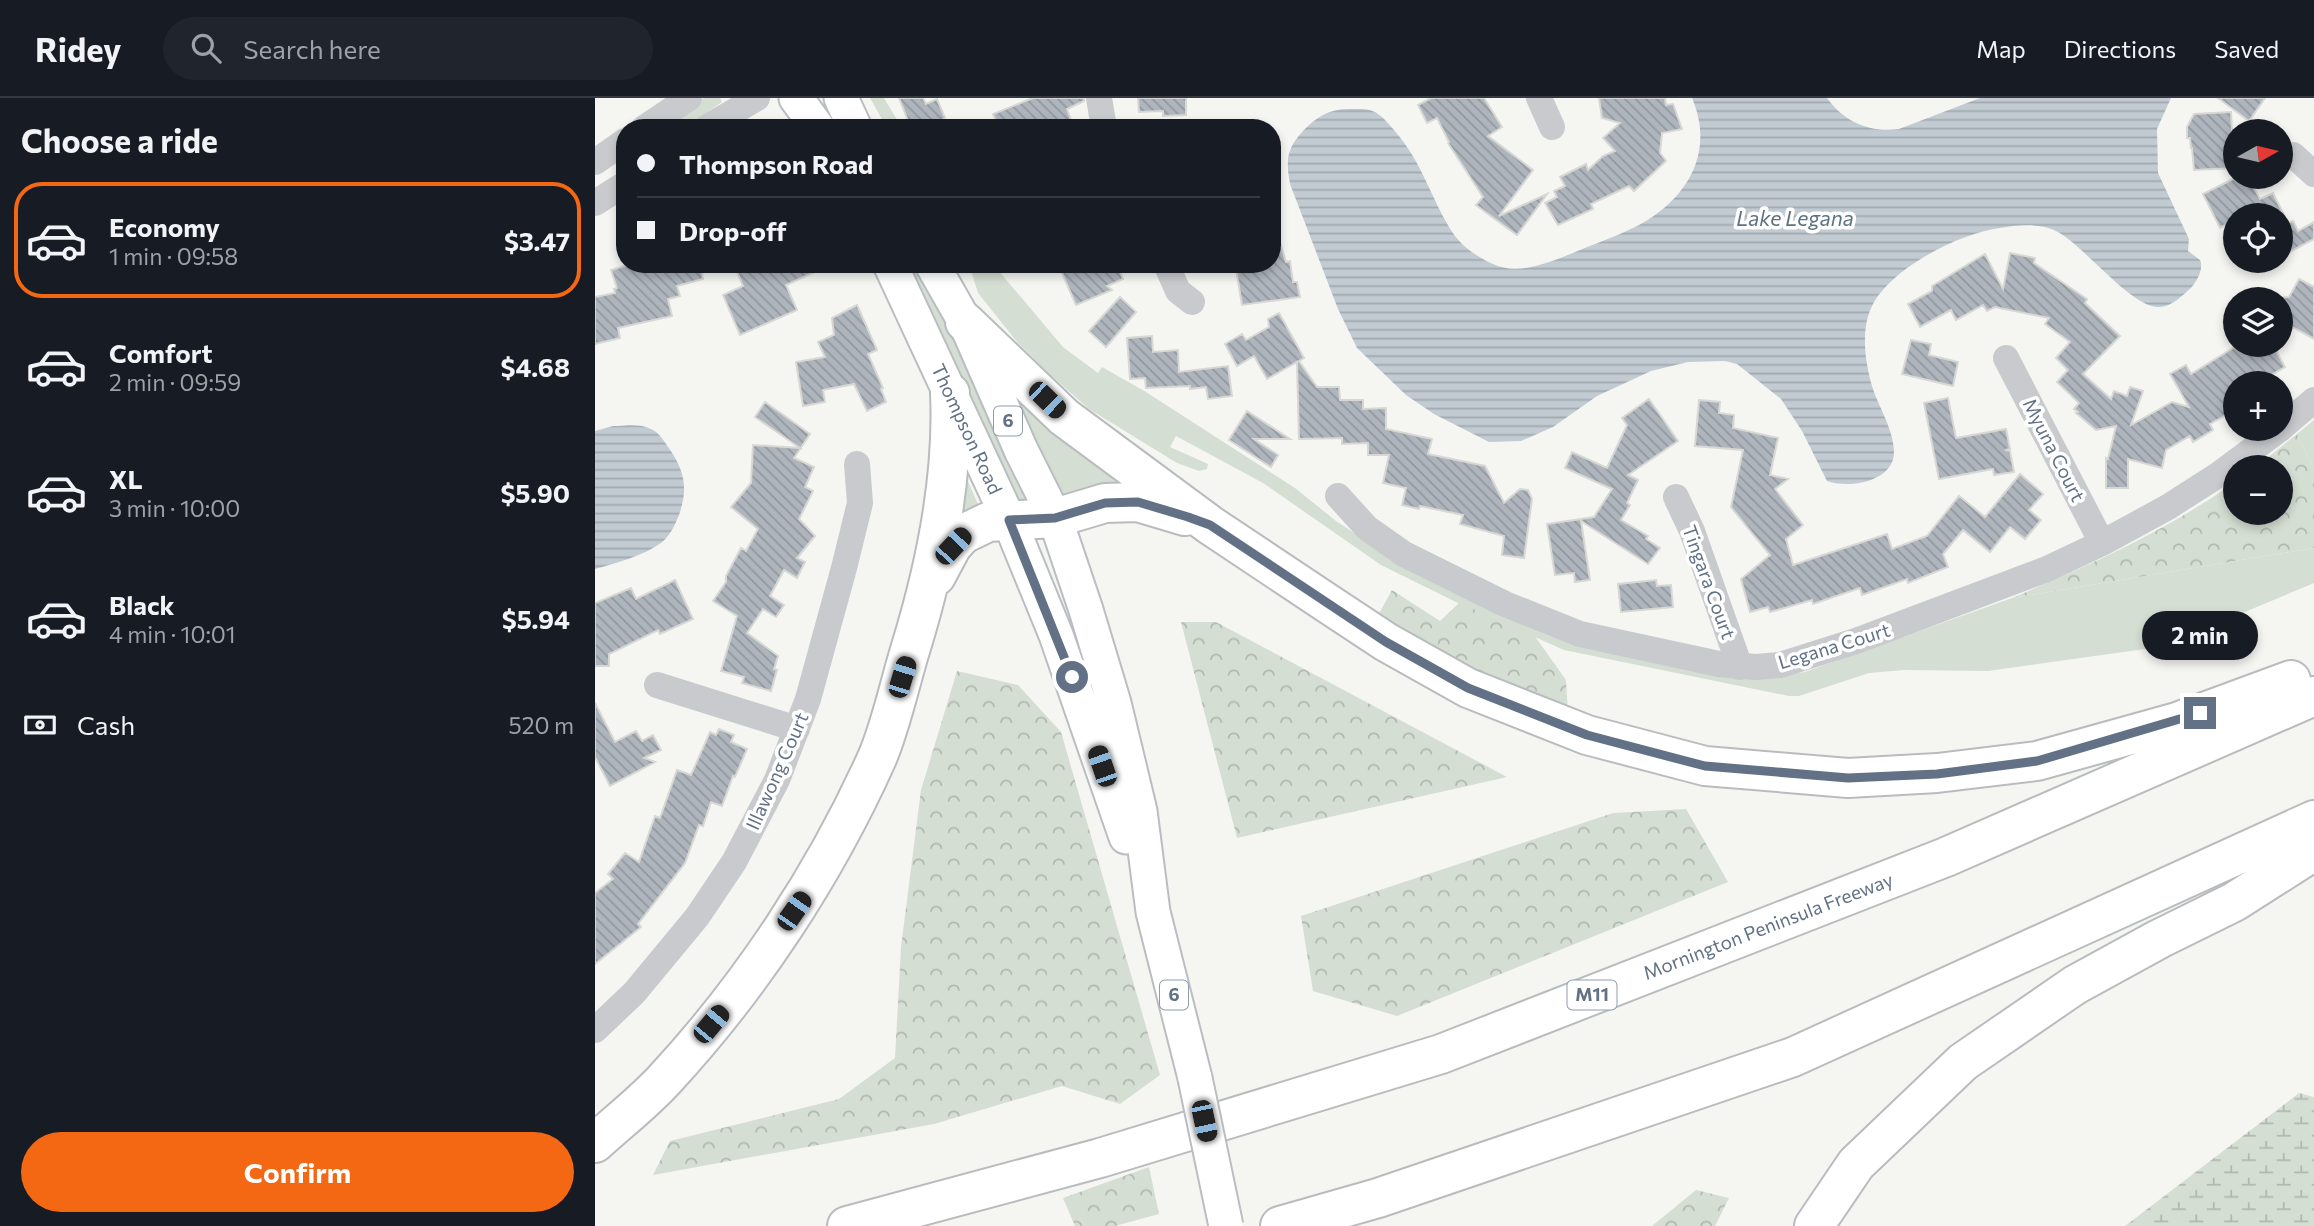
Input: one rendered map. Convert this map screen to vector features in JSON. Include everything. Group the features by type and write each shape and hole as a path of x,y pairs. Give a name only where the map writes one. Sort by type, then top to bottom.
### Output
{"highway":[{"path":"965,322 1064,417 1210,525 1386,642 1468,688 1587,735 1705,766 1848,778 1937,774 2037,761 2177,722 2314,671"},
{"path":"595,1143 664,1080 735,995 809,890 877,757 926,597 948,475 952,427 950,393"},
{"path":"926,597 953,546 963,534 988,522 1055,518 1105,503 1138,502 1210,525"},
{"name":"Mornington Peninsula Freeway","path":"846,1226 1100,1158 1441,1054 1946,857 2314,696"},
{"path":"1280,1226 1378,1198 1793,1057 2314,820"},
{"path":"1814,1226 1856,1164 1963,1062 2075,985 2234,902 2314,851"}],"main road":[{"path":"796,98 811,119"},
{"path":"841,98 851,119"},
{"name":"Thompson Road","path":"894,273 1009,520 1056,635 1153,912 1195,1078 1226,1226"},
{"name":"Thompson Road","path":"937,273 965,322 1021,450 1055,518 1114,703 1140,811 1153,912"}],"street":[{"path":"658,119 689,98"},
{"path":"721,119 757,98"},
{"path":"1099,98 1102,119"},
{"path":"1539,98 1552,127"},
{"path":"595,162 616,147"},
{"path":"2293,155 2314,174"},
{"path":"595,203 616,190"},
{"path":"1169,273 1178,291 1192,302"},
{"name":"Myuna Court","path":"2006,358 2102,543"},
{"name":"Legana Court","path":"2293,418 2314,400"},
{"name":"Legana Court","path":"1338,496 1367,528 1404,554 1505,604 1580,634 1741,667 1780,665 1856,641 2019,582 2102,543 2200,487 2263,441"},
{"name":"Illawong Court","path":"595,1030 647,979 709,899 758,819 797,729 822,651 860,503 856,464"},
{"name":"Tingara Court","path":"1676,497 1692,531 1741,667"},
{"path":"657,685 797,729"}],"green space":[{"path":"704,98 720,98 722,102 698,119 675,119"},
{"path":"870,98 884,98 897,119 882,119"},
{"path":"904,273 925,273 1038,508 1014,496"},
{"path":"972,273 1001,273 1063,347 1098,373 1102,367 1146,392 1295,488 1336,521 1395,560 1722,677 1759,678 1805,672 2012,598 2314,548 2314,583 2228,619 2182,633 2152,648 1988,671 1904,670 1869,673 1799,696 1564,650 1462,605 1381,565 1263,483 1176,436 1170,447 1208,464 1207,469 1199,471 1177,463 1089,409 1018,343 978,293"},
{"path":"1013,381 1143,485 1060,503 1014,401"},
{"path":"2314,420 2314,469 2297,434"},
{"path":"2297,434 2314,469 2314,548 2012,598 2155,532 2223,490 2223,525 2293,525 2293,455 2271,455 2288,441 2293,441"},
{"path":"966,477 982,513 950,528"},
{"path":"1392,590 1440,621 1459,603 1534,635 1566,680 1568,714 1486,682 1376,619"},
{"path":"1181,622 1216,622 1507,777 1237,838"},
{"path":"957,671 1018,685 1061,732 1160,1075 1120,1104 1062,1086 934,1124 653,1175 670,1141 839,1099 895,1058 901,947 921,790"},
{"path":"1686,809 1728,882 1397,1016 1313,991 1301,916 1613,813"},
{"path":"2299,1093 2314,1097 2314,1226 2125,1226"},
{"path":"1149,1167 1159,1214 1115,1226 1075,1226 1063,1198"},
{"path":"1696,1190 1729,1198 1715,1226 1652,1226"}],"water":[{"name":"Lake Legana","path":"1692,98 1827,98 1841,114 1859,124 1888,130 1899,129 1980,98 2171,98 2157,129 2158,173 2189,239 2188,251 2200,260 2199,275 2191,288 2173,303 2160,307 2148,305 2121,287 2066,237 2046,227 2028,225 1981,232 1921,259 1893,280 1869,313 1865,334 1867,366 1891,434 1894,451 1887,470 1869,481 1858,483 1827,481 1802,431 1781,399 1737,364 1725,361 1688,362 1651,371 1597,396 1553,427 1521,441 1489,442 1434,414 1406,395 1357,348 1338,309 1290,184 1290,150 1297,138 1313,122 1329,112 1342,109 1366,109 1378,114 1413,156 1455,236 1488,262 1514,269 1549,262 1624,232 1656,214 1671,201 1693,172 1698,155 1698,118"},
{"path":"613,426 642,426 658,433 681,470 684,495 676,523 661,543 638,555 595,569 595,431"}],"building":[{"path":"899,98 923,98 926,104 937,99 945,118 944,119 907,119"},
{"path":"1033,98 1084,98 1084,101 1067,109 1071,119 995,119 993,114"},
{"path":"1138,98 1186,98 1186,115 1163,116 1163,111 1139,112"},
{"path":"1431,98 1484,98 1502,127 1488,136 1533,170 1499,216 1547,194 1517,235 1476,205 1483,197 1448,143 1437,118 1427,123 1418,105"},
{"path":"1599,98 1665,98 1666,105 1673,104 1682,129 1662,133 1660,153 1666,161 1634,191 1629,186 1591,204 1593,209 1558,225 1545,203 1557,197 1554,191 1565,186 1560,177 1586,164 1588,170 1603,156 1615,151 1603,138 1620,123 1602,118"},
{"path":"2218,98 2265,98 2250,119 2246,119"},
{"path":"2231,112 2231,119 2223,119 2223,169 2194,170 2187,127 2194,114"},
{"path":"2223,184 2223,189 2255,189 2260,199 2273,193 2278,203 2223,203 2223,226 2220,228 2203,194"},
{"path":"2293,221 2298,231 2314,222 2314,239 2293,250"},
{"path":"1281,246 1286,262 1290,261 1293,282 1297,282 1300,297 1242,305 1237,273 1281,273"},
{"path":"2010,253 2035,258 2034,263 2087,299 2085,303 2120,336 2083,374 2111,399 2114,391 2127,396 2130,387 2143,391 2131,425 2172,402 2189,407 2170,374 2186,365 2191,374 2223,354 2223,357 2280,357 2285,367 2278,371 2223,371 2223,417 2210,424 2213,430 2193,442 2190,436 2166,450 2162,468 2128,459 2128,488 2106,488 2106,458 2108,459 2116,426 2096,430 2076,413 2078,412 2074,409 2079,403 2057,382 2068,370 2056,358 2070,342 2045,324 2049,318 1995,307 1987,311 1983,305 1956,320 1951,310 1920,327 1908,304 1932,291 1932,286 1985,254 2003,289"},
{"path":"616,268 616,273 702,273 703,279 677,286 680,296 668,299 672,316 618,328 620,338 595,344 595,297 615,293 614,289 617,288 611,270"},
{"path":"738,273 812,273 786,285 797,310 740,335 723,295 743,286"},
{"path":"1062,273 1121,273 1123,279 1107,286 1112,290 1076,305"},
{"path":"2299,279 2314,287 2314,339 2293,327 2293,290"},
{"path":"1120,297 1136,312 1106,347 1089,331"},
{"path":"857,305 877,350 868,354 883,388 881,389 886,402 867,411 854,384 823,390 825,402 803,406 796,362 825,357 818,342 834,335 832,318"},
{"path":"1279,313 1304,358 1299,361 1317,387 1339,387 1340,400 1363,400 1363,409 1386,408 1386,429 1432,439 1428,454 1485,466 1504,503 1520,489 1528,490 1532,499 1524,558 1502,555 1504,536 1460,524 1463,515 1402,505 1406,488 1383,483 1389,455 1368,455 1368,443 1342,444 1342,438 1299,439 1297,362 1267,379 1254,356 1237,366 1225,344 1242,334 1246,340 1269,327 1268,319"},
{"path":"1152,336 1153,352 1178,350 1179,372 1228,366 1232,396 1208,399 1206,387 1146,388 1145,378 1130,379 1127,338"},
{"path":"1911,340 1931,344 1929,355 1958,362 1953,386 1902,374"},
{"path":"1948,398 1956,438 2006,429 2010,449 2005,450 2010,451 2014,472 1994,475 1993,469 1939,479 1924,403"},
{"path":"1649,399 1678,441 1628,475 1638,480 1627,503 1630,505 1621,520 1648,536 1646,539 1660,548 1648,564 1581,521 1590,580 1575,582 1574,573 1555,575 1547,524 1594,517 1612,489 1565,468 1572,452 1607,468 1627,425 1622,418"},
{"path":"1699,400 1720,402 1719,413 1734,415 1733,428 1778,438 1770,475 1788,479 1775,489 1803,525 1786,539 1793,565 1887,534 1892,549 1927,536 1959,496 1985,517 2020,474 2043,494 2029,510 2041,520 2025,539 2010,527 1990,552 1963,530 1943,554 1948,567 1908,583 1907,579 1862,595 1860,588 1813,604 1812,600 1770,612 1768,607 1750,612 1741,579 1770,555 1731,507 1743,450 1695,446"},
{"path":"765,402 810,434 794,458 814,467 805,487 813,491 799,519 815,536 797,558 805,562 797,578 784,570 770,596 784,605 776,617 763,609 747,633 778,656 771,691 742,683 744,677 721,671 737,616 713,601 726,582 726,576 741,548 746,551 758,529 731,507 751,483 753,445 800,448 755,417"},
{"path":"1247,411 1290,439 1254,439 1278,455 1271,467 1229,440"},
{"path":"675,580 693,619 660,634 658,630 609,654 609,666 595,666 595,603 631,588 636,599"},
{"path":"1656,580 1657,586 1671,585 1673,607 1621,612 1618,584"},
{"path":"595,703 615,742 636,731 642,741 653,735 661,750 644,758 655,762 610,786 595,757"},
{"path":"719,729 734,735 731,742 747,749 722,806 711,802 685,863 638,924 641,927 595,964 595,893 613,879 608,874 625,853 639,862 655,816 660,818 677,770 691,775 710,732 716,735"}],"route":[{"path":"1072,677 1009,520 1055,518 1105,503 1138,502 1210,525 1386,642 1468,688 1587,735 1705,766 1848,778 1937,774 2037,761 2177,722 2200,713"}]}
